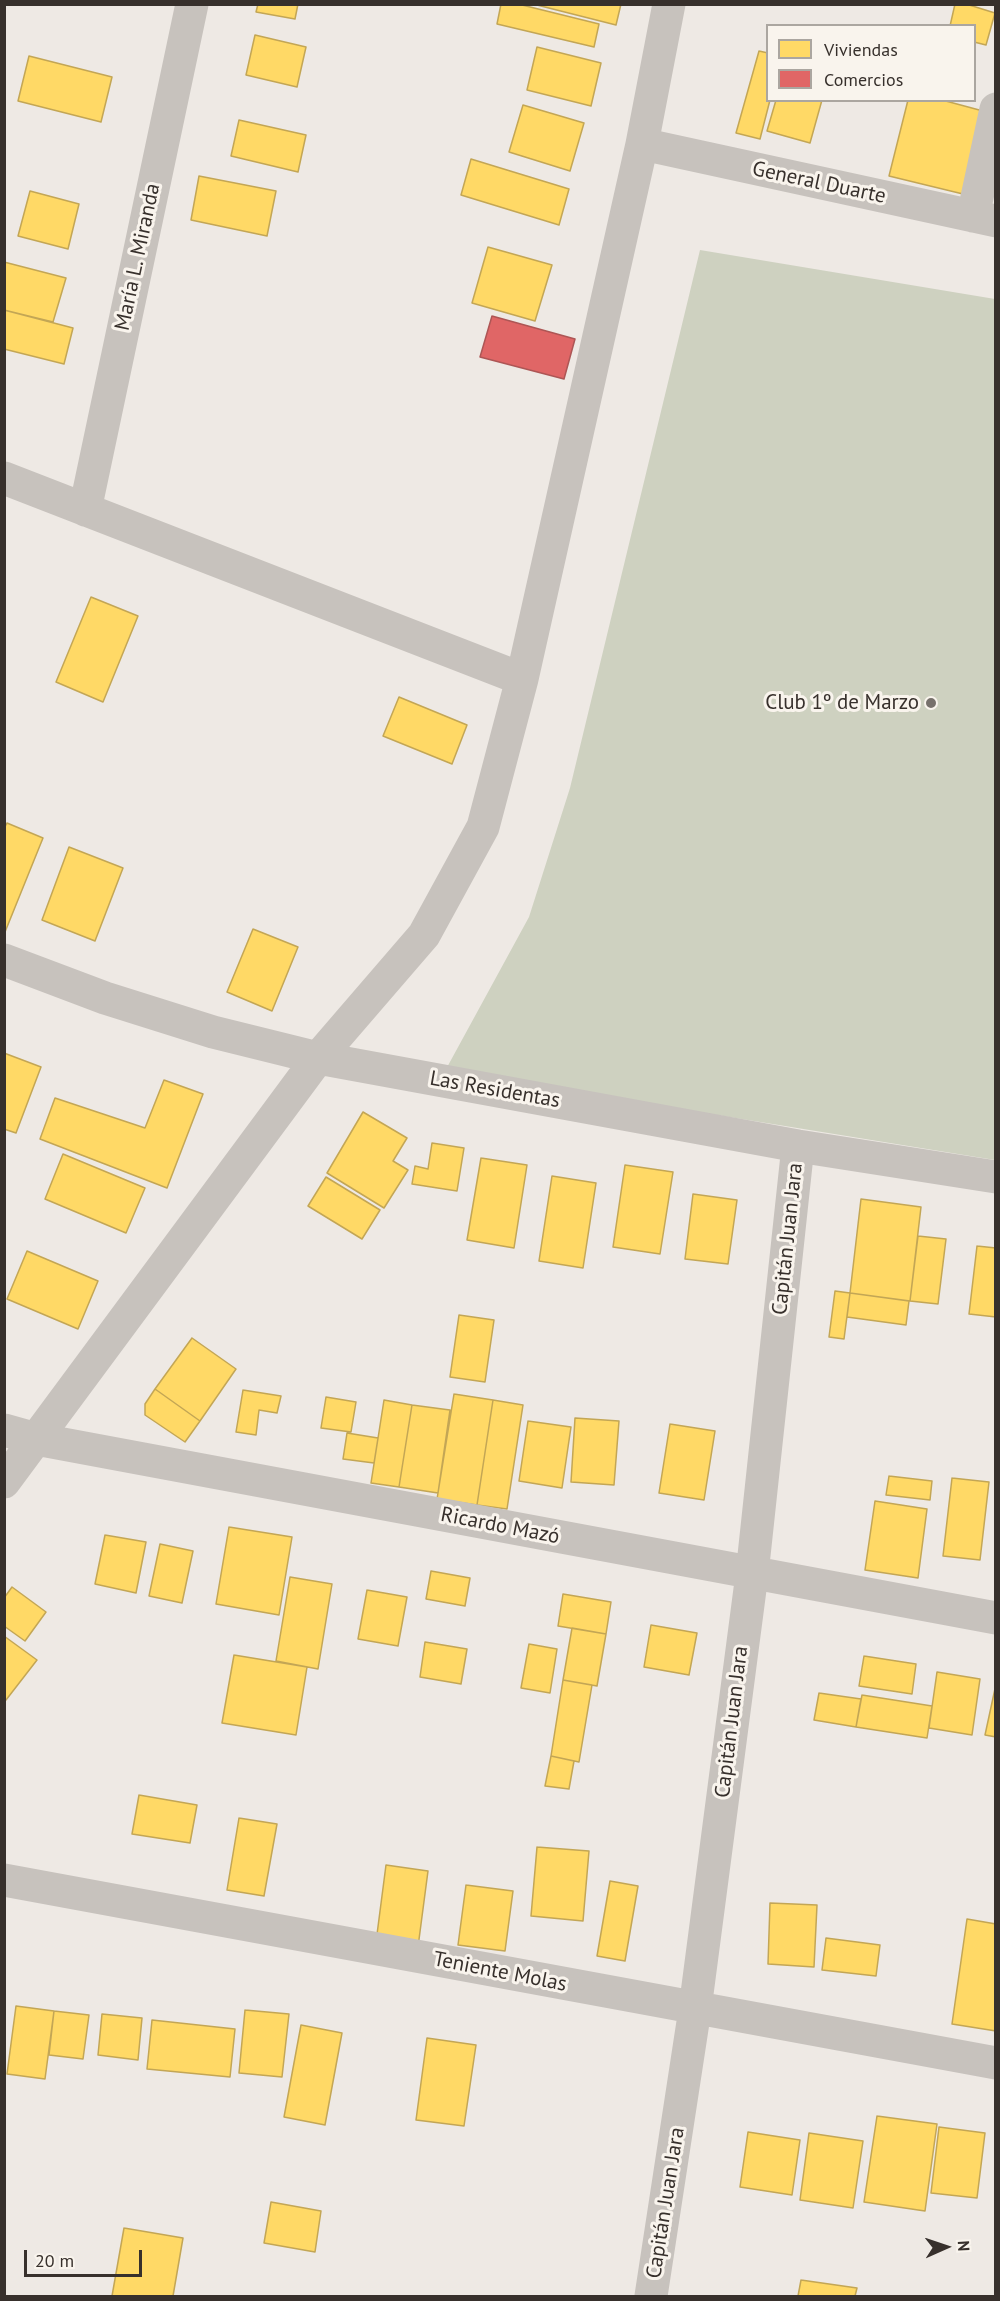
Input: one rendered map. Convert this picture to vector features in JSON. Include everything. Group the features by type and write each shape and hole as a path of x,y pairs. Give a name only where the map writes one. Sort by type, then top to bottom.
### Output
{"street":[{"name":"María L. Miranda","path":"85,510 192,4"},
{"path":"4,1482 318,1058 424,935 483,827 522,679 642,144 669,4"},
{"path":"984,219 996,109"},
{"name":"General Duarte","path":"642,144 984,219"},
{"path":"4,478 522,679"},
{"name":"Las Residentas","path":"4,960 105,998 213,1032 318,1058 798,1146 996,1178"},
{"name":"Capitán Juan Jara","path":"651,2296 695,2009 752,1574 798,1146"},
{"name":"Ricardo Mazó","path":"4,1430 36,1439 996,1618"},
{"name":"Teniente Molas","path":"4,1880 996,2063"}],"green space":[{"path":"700,250 995,299 995,1160 445,1071 529,917 570,788"}],"building: Viviendas":[{"path":"258,4 298,4 295,19 256,12"},
{"path":"501,4 518,4 599,24 594,47 497,24"},
{"path":"533,4 621,4 616,25"},
{"path":"955,4 966,4 995,13 986,45 976,42 976,24 950,24"},
{"path":"255,35 306,47 297,87 246,75"},
{"path":"537,47 601,63 591,106 527,90"},
{"path":"759,51 766,53 766,102 769,102 760,139 736,133"},
{"path":"29,56 112,77 101,122 18,101"},
{"path":"775,102 821,102 810,143 767,131"},
{"path":"908,102 949,102 983,111 963,194 889,176"},
{"path":"523,105 584,123 570,171 509,152"},
{"path":"239,120 306,135 298,172 231,156"},
{"path":"471,159 569,189 559,225 461,195"},
{"path":"199,176 276,191 267,236 191,220"},
{"path":"30,191 79,204 68,249 18,236"},
{"path":"488,247 552,265 535,321 472,303"},
{"path":"4,262 66,278 53,322 4,310"},
{"path":"4,310 73,328 64,364 4,349"},
{"path":"91,597 138,616 103,702 56,682"},
{"path":"399,697 467,725 452,764 383,736"},
{"path":"7,823 43,838 5,932 4,828"},
{"path":"69,847 123,868 95,941 42,920"},
{"path":"253,929 298,947 272,1011 227,992"},
{"path":"4,1053 41,1067 16,1133 4,1129"},
{"path":"164,1080 203,1094 167,1188 40,1139 55,1098 145,1128"},
{"path":"363,1112 407,1138 393,1161 408,1170 384,1208 327,1173"},
{"path":"432,1143 464,1148 457,1191 412,1184 415,1166 428,1169"},
{"path":"63,1154 145,1188 126,1233 45,1199"},
{"path":"481,1158 527,1165 514,1248 467,1240"},
{"path":"625,1165 673,1172 660,1254 613,1247"},
{"path":"552,1176 596,1183 583,1268 539,1261"},
{"path":"326,1177 380,1210 362,1239 308,1206"},
{"path":"693,1194 737,1200 728,1264 685,1259"},
{"path":"861,1199 921,1207 910,1301 850,1293"},
{"path":"918,1236 946,1239 938,1304 910,1301"},
{"path":"977,1246 996,1248 996,1317 969,1314"},
{"path":"27,1251 98,1281 78,1329 7,1299"},
{"path":"835,1291 850,1293 844,1339 829,1337"},
{"path":"850,1293 909,1301 906,1325 847,1317"},
{"path":"459,1315 494,1320 485,1382 450,1377"},
{"path":"192,1338 236,1369 200,1421 155,1389"},
{"path":"155,1389 200,1421 185,1442 145,1415 145,1404"},
{"path":"243,1390 281,1396 277,1413 259,1410 256,1435 236,1432"},
{"path":"454,1394 493,1400 477,1505 437,1499"},
{"path":"326,1397 356,1402 351,1432 321,1428"},
{"path":"384,1400 412,1405 399,1487 371,1483"},
{"path":"493,1400 523,1405 507,1509 477,1505"},
{"path":"412,1405 450,1410 438,1493 399,1487"},
{"path":"575,1418 619,1421 614,1485 571,1482"},
{"path":"528,1421 571,1427 562,1488 519,1481"},
{"path":"670,1424 715,1431 704,1500 659,1493"},
{"path":"347,1433 378,1438 374,1463 343,1459"},
{"path":"889,1476 932,1481 930,1500 886,1495"},
{"path":"952,1478 989,1482 980,1560 943,1556"},
{"path":"875,1501 927,1509 918,1578 865,1570"},
{"path":"229,1527 292,1537 279,1615 216,1604"},
{"path":"105,1535 146,1542 136,1593 95,1584"},
{"path":"160,1544 193,1551 182,1603 149,1596"},
{"path":"431,1571 470,1578 465,1606 426,1599"},
{"path":"290,1577 332,1584 318,1669 276,1661"},
{"path":"12,1587 46,1612 25,1641 4,1626 4,1598"},
{"path":"367,1590 407,1597 398,1646 358,1639"},
{"path":"563,1594 611,1602 606,1634 558,1626"},
{"path":"651,1625 697,1633 689,1675 644,1667"},
{"path":"572,1628 606,1634 597,1686 563,1680"},
{"path":"4,1636 37,1660 6,1700 4,1699"},
{"path":"425,1642 467,1649 461,1684 420,1677"},
{"path":"529,1644 557,1649 550,1693 521,1688"},
{"path":"234,1655 307,1667 296,1735 222,1723"},
{"path":"864,1656 916,1664 912,1694 859,1686"},
{"path":"937,1672 980,1679 972,1735 929,1728"},
{"path":"563,1680 592,1685 579,1762 551,1756"},
{"path":"996,1684 996,1737 985,1735"},
{"path":"819,1693 861,1699 856,1727 814,1720"},
{"path":"862,1695 932,1706 927,1738 856,1727"},
{"path":"551,1756 574,1761 569,1789 545,1786"},
{"path":"139,1795 197,1805 190,1843 132,1834"},
{"path":"239,1818 277,1824 264,1896 227,1890"},
{"path":"537,1847 589,1851 583,1921 531,1916"},
{"path":"386,1865 428,1871 418,1947 376,1942"},
{"path":"610,1881 638,1886 625,1961 597,1956"},
{"path":"466,1885 513,1891 505,1951 458,1945"},
{"path":"770,1903 817,1905 814,1967 768,1964"},
{"path":"967,1919 996,1924 996,2031 952,2024"},
{"path":"826,1938 880,1945 876,1976 822,1970"},
{"path":"16,2006 54,2011 45,2079 7,2074"},
{"path":"245,2010 289,2014 282,2077 239,2073"},
{"path":"54,2011 89,2015 83,2059 49,2055"},
{"path":"102,2014 142,2018 138,2060 98,2055"},
{"path":"152,2020 235,2029 230,2077 147,2069"},
{"path":"301,2025 342,2033 325,2125 284,2117"},
{"path":"427,2038 476,2045 464,2126 416,2120"},
{"path":"877,2116 937,2124 925,2211 864,2202"},
{"path":"939,2127 985,2133 977,2198 931,2193"},
{"path":"748,2132 800,2140 792,2195 740,2187"},
{"path":"809,2133 863,2141 853,2208 800,2200"},
{"path":"271,2202 321,2211 315,2252 264,2243"},
{"path":"124,2228 183,2238 173,2296 112,2296"},
{"path":"801,2280 857,2288 855,2296 798,2296"}],"building: Comercios":[{"path":"492,316 575,339 564,379 480,357"}],"place":[{"name":"Club 1º de Marzo","path":"931,703"}]}
